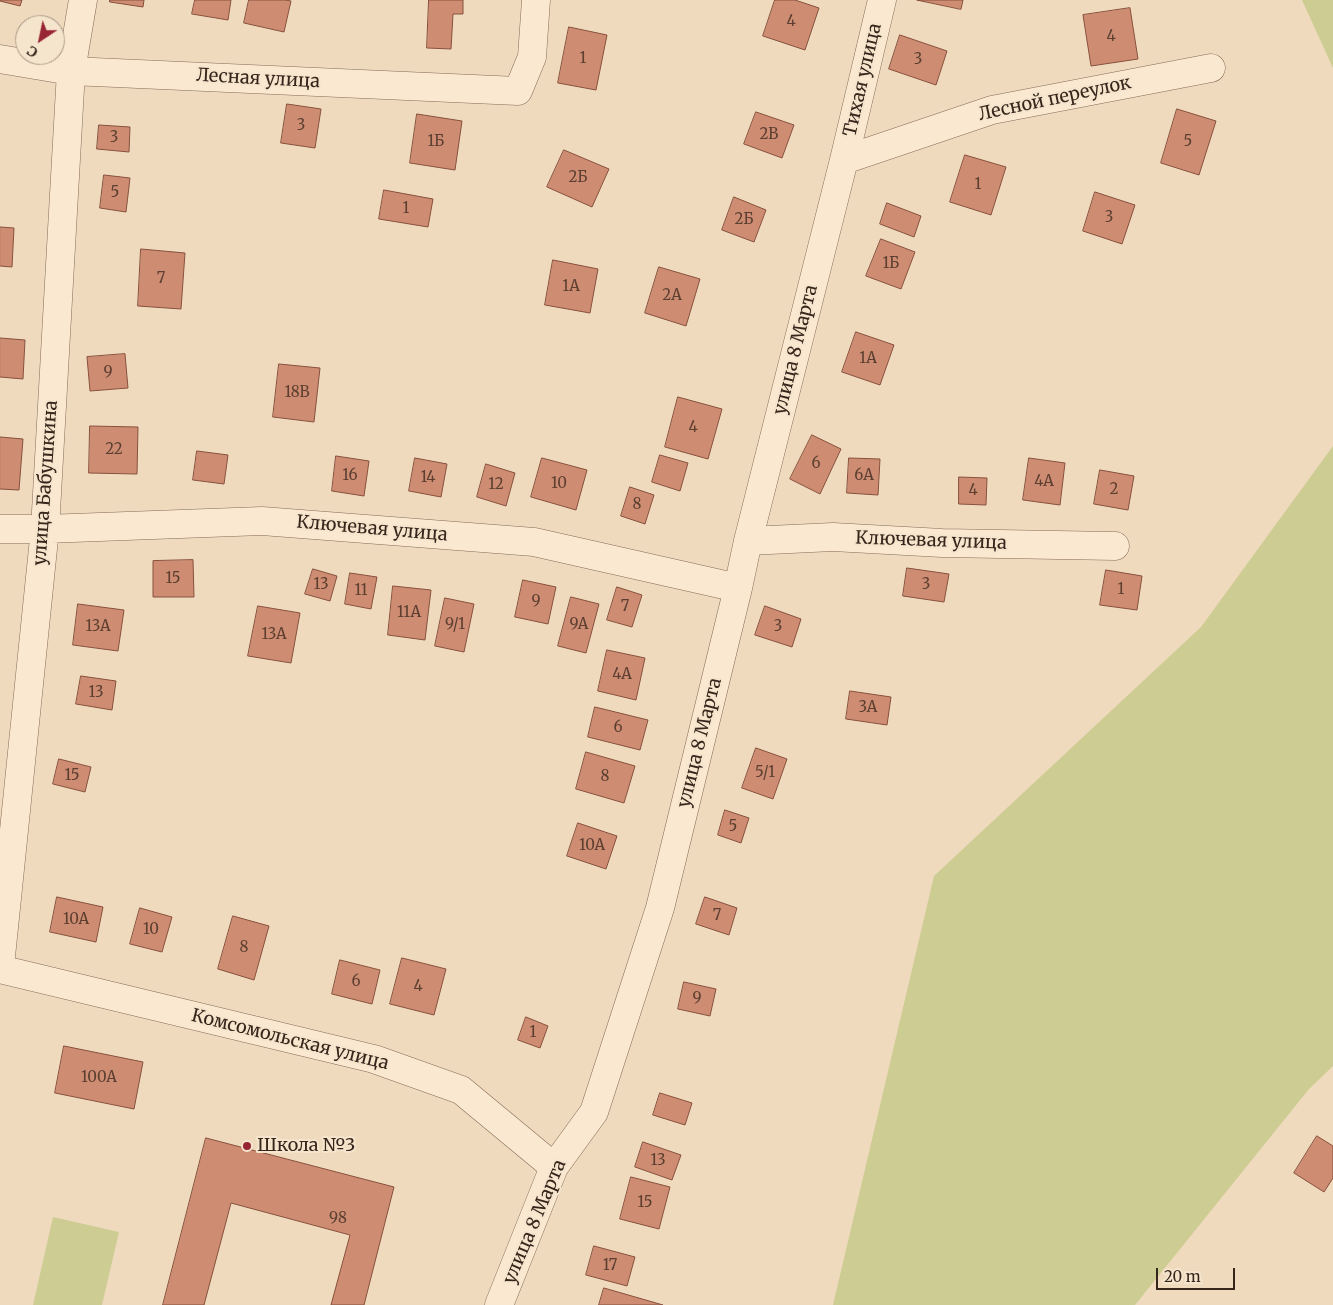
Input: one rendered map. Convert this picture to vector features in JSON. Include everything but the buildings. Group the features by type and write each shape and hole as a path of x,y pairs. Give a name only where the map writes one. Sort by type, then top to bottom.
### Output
{"street":[{"name":"улица Бабушкина","path":"0,967 45,529 71,71 83,0"},
{"name":"Лесная улица","path":"0,59 71,71 518,91 532,57 536,0"},
{"name":"Тихая улица","path":"844,160 882,0"},
{"name":"Лесной переулок","path":"844,160 992,110 1211,68"},
{"name":"улица 8 Марта","path":"499,1305 554,1167 594,1112 657,917 748,541 844,160"},
{"name":"Ключевая улица","path":"0,529 45,529 262,520 534,542 738,588"},
{"name":"Ключевая улица","path":"748,541 833,537 942,543 1114,546"},
{"name":"Комсомольская улица","path":"0,967 374,1059 461,1090 554,1167"}],"shaded area":[{"path":"1302,0 1333,0 1333,68"},
{"path":"1333,446 1333,1066 1309,1089 1135,1305 833,1305 934,876 1201,627"},
{"path":"53,1217 119,1232 102,1305 33,1305"}],"place":[{"name":"Школа №3","path":"247,1146"}]}
